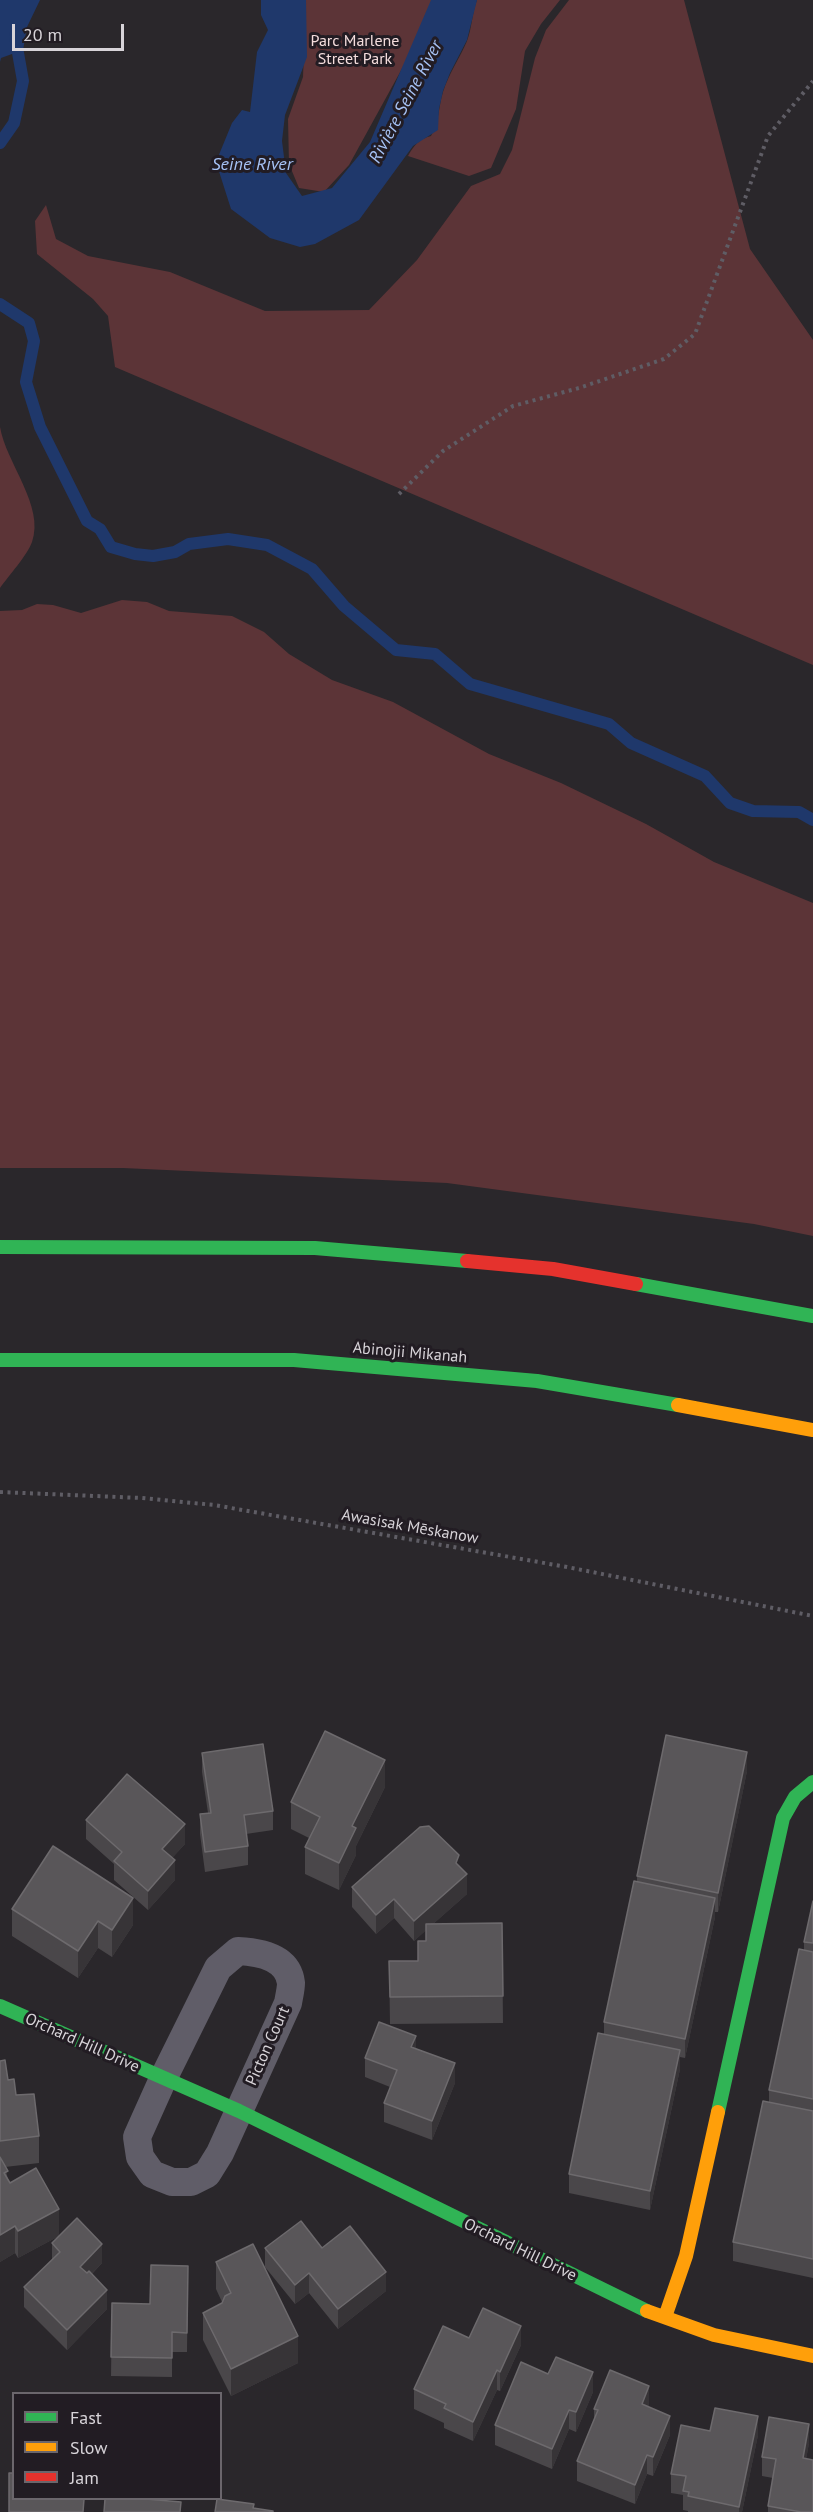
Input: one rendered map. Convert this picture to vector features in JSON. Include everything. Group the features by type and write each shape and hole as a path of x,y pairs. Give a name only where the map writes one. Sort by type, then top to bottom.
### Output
{"main road":[{"path":"0,1247 327,1249 553,1269 813,1316"},
{"name":"Abinojii Mikanah","path":"0,1360 294,1360 329,1363 537,1381 769,1420 813,1430"},
{"path":"665,2317 686,2256 783,1818 791,1801 802,1787 813,1782"},
{"name":"Orchard Hill Drive","path":"0,2006 239,2111 633,2306 714,2335 783,2352 813,2356"}],"street":[{"name":"Picton Court","path":"163,2079 218,1968 238,1951 257,1952 274,1959 285,1969 291,1983 288,2003 239,2111"},
{"path":"163,2079 138,2137 140,2157 152,2174 172,2182 191,2182 207,2174 220,2153 239,2111"}],"path":[{"path":"399,494 443,451 513,406 579,388 664,359 695,334 768,136 813,81"},
{"name":"Awasisak Mēskanow","path":"0,1492 142,1498 214,1505 567,1567 813,1616"}],"green space":[{"name":"Parc Marlene Street Park","path":"306,0 435,0 404,65 349,165 324,192 299,188 289,164 288,119 303,77"},
{"path":"477,0 560,0 541,24 525,51 516,109 491,168 469,176 408,156 417,143 431,136 434,130 445,85 469,36"},
{"path":"569,0 684,0 750,249 813,340 813,665 115,367 108,316 93,299 37,254 35,221 46,205 56,239 88,256 170,272 265,311 369,310 417,260 471,186 500,174 512,150 535,58 546,30"},
{"path":"0,427 9,455 29,499 35,528 30,547 0,588"},
{"path":"122,600 147,602 169,611 232,616 264,632 289,654 332,680 393,702 489,754 561,783 646,824 714,862 813,903 813,1236 754,1224 447,1183 123,1168 0,1168 0,611 22,610 37,604 53,605 81,613"}],"water":[{"path":"0,0 40,0 27,27 23,50 1,58 0,62"},
{"name":"Seine River","path":"261,0 306,0 307,57 285,115 282,141 286,173 302,196 332,188 370,142 431,0 477,0 467,40 443,91 438,130 413,146 359,220 315,244 300,247 270,238 231,209 216,162 232,123 242,110 250,112 257,52 268,30 261,15"}],"building":[{"path":"325,1731 385,1760 352,1826 356,1828 339,1863 305,1847 320,1817 291,1802"},
{"path":"666,1735 747,1752 718,1893 637,1876"},
{"path":"263,1744 273,1811 244,1815 248,1846 205,1852 200,1814 211,1813 202,1753"},
{"path":"127,1774 185,1824 162,1849 175,1860 148,1891 114,1861 122,1852 86,1820"},
{"path":"429,1826 459,1855 456,1863 467,1874 414,1921 394,1899 376,1915 352,1887 420,1827"},
{"path":"53,1846 133,1898 112,1930 98,1921 78,1951 12,1909"},
{"path":"634,1881 715,1898 685,2039 604,2022"},
{"path":"813,1901 813,1943 804,1942"},
{"path":"502,1923 503,1996 390,1997 389,1961 418,1961 418,1941 426,1941 426,1924"},
{"path":"799,1949 813,1952 813,2099 769,2090"},
{"path":"379,2022 416,2036 411,2047 455,2063 432,2121 384,2103 397,2070 365,2058"},
{"path":"598,2033 680,2050 650,2191 569,2174"},
{"path":"5,2060 8,2080 14,2079 16,2095 34,2094 39,2136 0,2141 0,2061"},
{"path":"763,2101 813,2111 813,2259 733,2242"},
{"path":"0,2157 8,2171 4,2173 10,2183 36,2168 59,2209 18,2231 15,2226 0,2235"},
{"path":"77,2218 102,2244 80,2267 87,2273 89,2271 107,2290 67,2330 24,2287 60,2252 52,2243"},
{"path":"301,2221 322,2248 350,2226 386,2272 338,2309 309,2273 295,2285 265,2248"},
{"path":"253,2244 298,2336 231,2369 203,2313 222,2303 225,2296 231,2293 216,2262"},
{"path":"151,2265 188,2266 187,2333 172,2332 172,2358 111,2357 112,2303 150,2304"},
{"path":"483,2308 521,2326 473,2422 444,2408 446,2404 414,2389 443,2326 469,2338"},
{"path":"556,2357 593,2372 576,2412 569,2410 552,2449 495,2425 521,2362 548,2374"},
{"path":"610,2370 649,2386 642,2404 670,2416 653,2457 647,2455 635,2485 577,2461 598,2410 594,2409"},
{"path":"715,2408 758,2416 739,2507 688,2496 689,2492 683,2491 686,2476 671,2474 681,2425 710,2431"},
{"path":"769,2417 809,2424 803,2458 813,2460 813,2512 768,2506 776,2459 762,2457"},
{"path":"9,2473 12,2473 12,2500 84,2500 83,2512 9,2512"},
{"path":"105,2500 181,2502 180,2512 104,2512"},
{"path":"217,2500 222,2500 254,2504 253,2508 273,2511 273,2512 215,2512"}],"waterway":[{"path":"0,143 14,123 23,81 15,36"},
{"path":"0,304 29,323 34,341 26,382 40,427 87,521 100,529 111,547 135,554 153,556 175,552 189,544 228,539 267,545 312,569 344,606 396,650 435,654 470,684 609,724 631,743 705,776 730,803 753,811 799,812 813,820"}],"traffic: fast":[{"path":"0,1247 315,1248 467,1261"},
{"path":"636,1284 813,1316"},
{"path":"0,1360 294,1360 537,1381 678,1405"},
{"path":"718,2112 783,1818 795,1797 813,1782"},
{"path":"0,2006 239,2111 647,2311"}],"traffic: slow":[{"path":"678,1405 813,1430"},
{"path":"665,2317 686,2256 718,2112"},
{"path":"647,2311 714,2335 813,2356"}],"traffic: jam":[{"path":"467,1261 553,1269 636,1284"}],"water label":[{"name":"Rivière Seine River","path":"406,102"}]}
